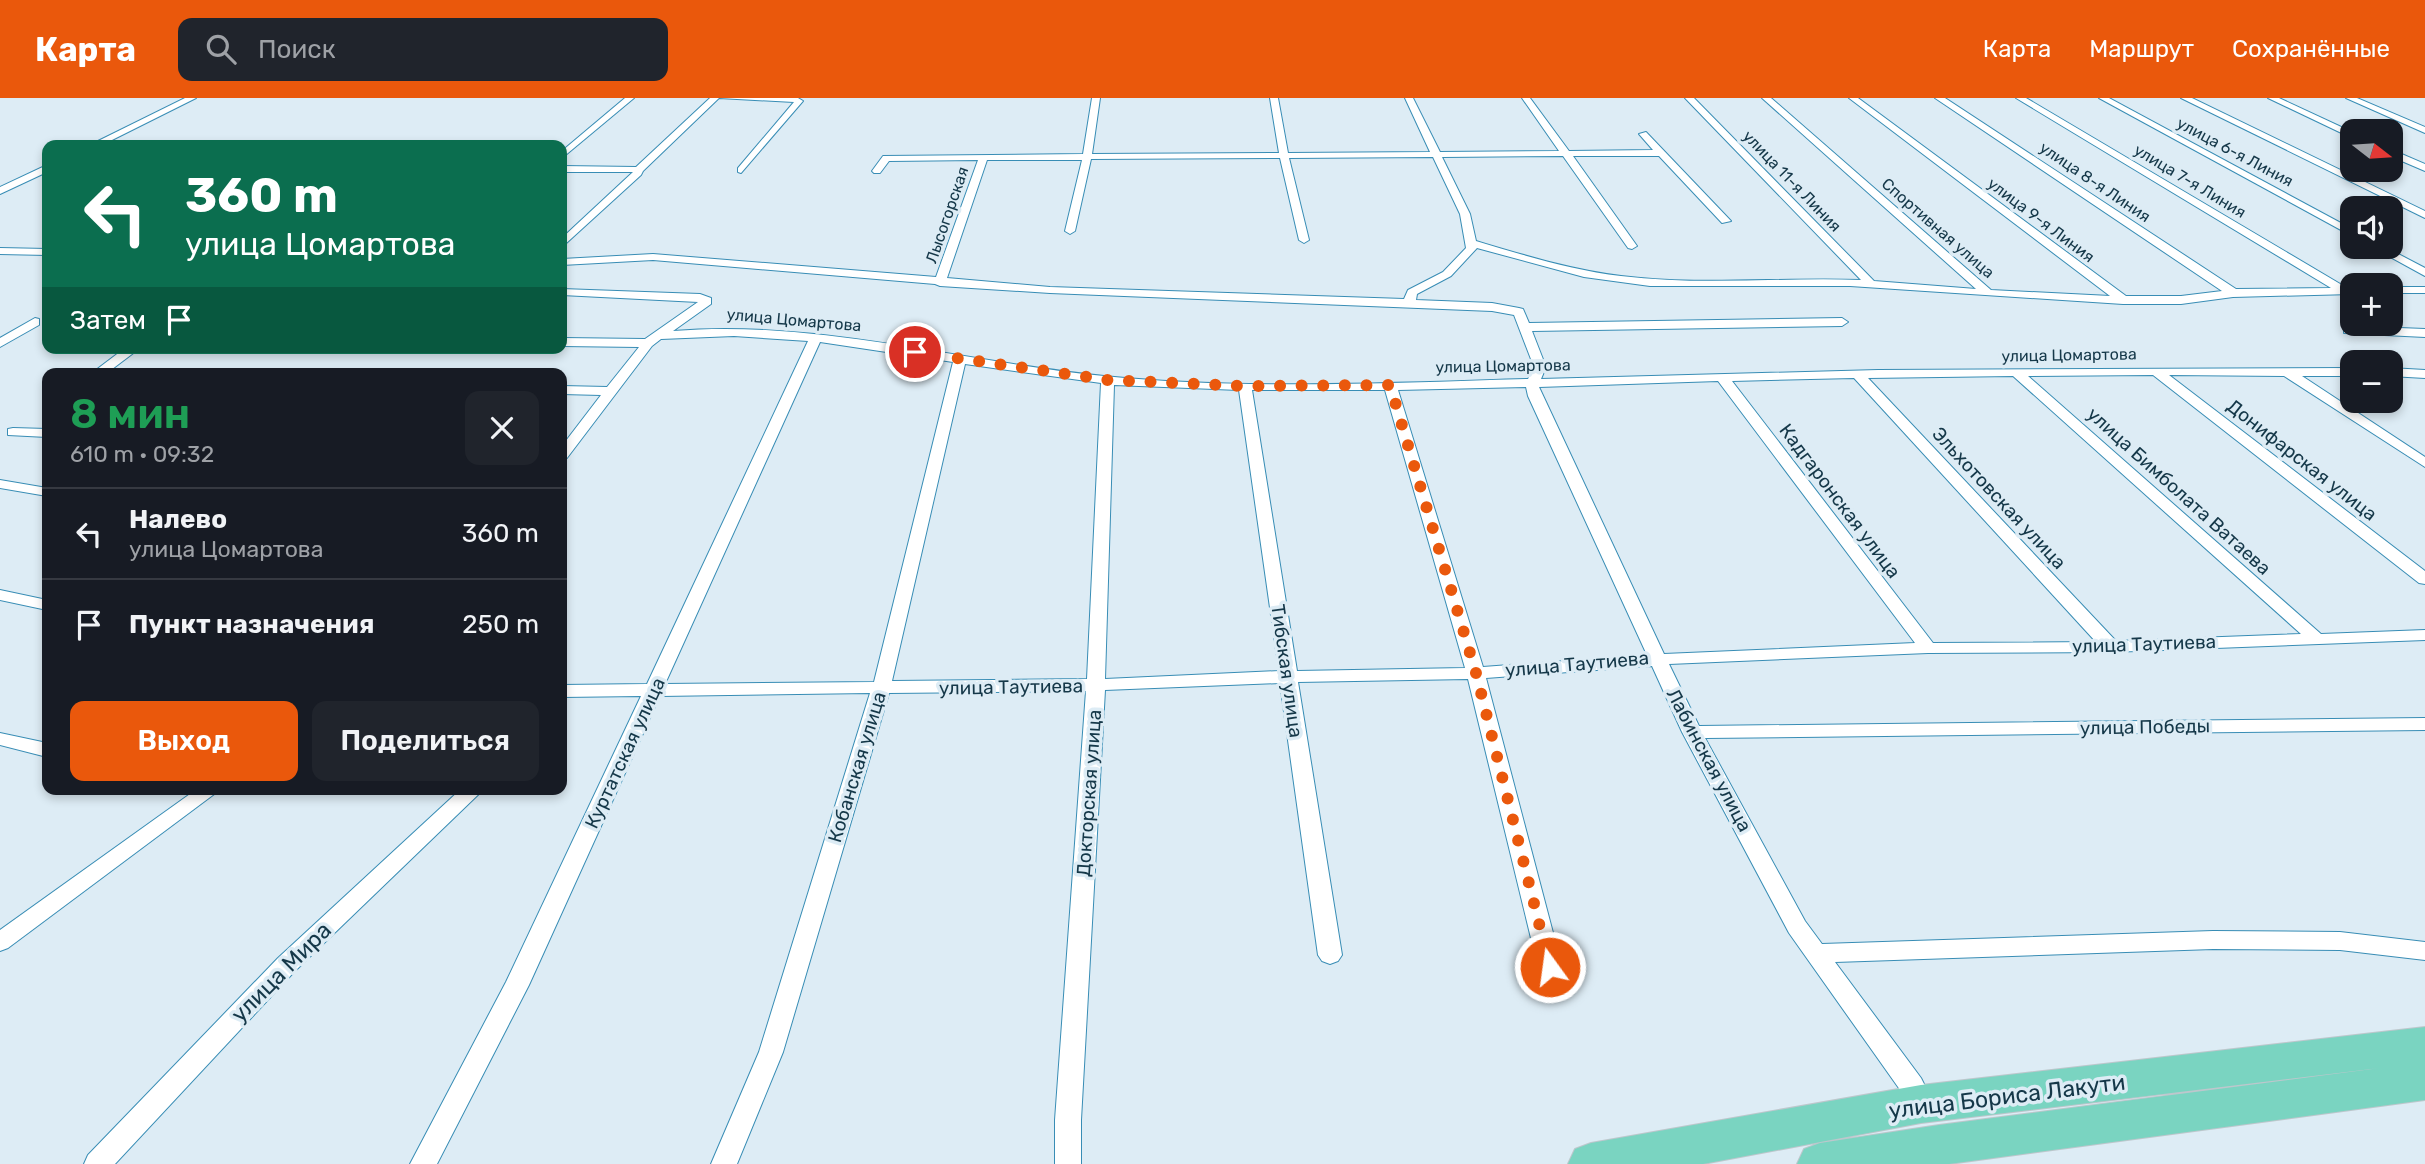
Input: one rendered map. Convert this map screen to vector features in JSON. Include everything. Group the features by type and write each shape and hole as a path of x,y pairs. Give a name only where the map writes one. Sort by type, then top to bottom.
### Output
{"main road":[{"name":"улица Бориса Лакути","path":"1591,1164 1921,1104 2425,1045"},
{"name":"улица Бориса Лакути","path":"1820,1164 1939,1145 2425,1081"}],"street":[{"path":"104,140 192,98"},
{"path":"567,151 630,98"},
{"path":"567,239 715,98"},
{"path":"723,98 799,99 741,170"},
{"path":"1070,231 1087,158 1096,98"},
{"path":"1275,98 1284,156 1304,240"},
{"path":"1409,98 1465,214 1472,243 1472,249 1447,274 1412,292 1409,303"},
{"path":"1526,98 1632,246"},
{"name":"улица 11-я Линия","path":"1689,98 1872,285"},
{"name":"Спортивная улица","path":"1766,98 1988,293 2123,300"},
{"name":"улица 9-я Линия","path":"1853,98 2123,300"},
{"name":"улица 8-я Линия","path":"1939,98 2233,293"},
{"name":"улица 7-я Линия","path":"2020,98 2340,285"},
{"name":"улица 6-я Линия","path":"2103,98 2340,226"},
{"path":"2185,98 2425,215"},
{"path":"2272,98 2340,129"},
{"path":"2350,98 2425,130"},
{"path":"1643,134 1726,221"},
{"path":"877,171 886,158 1662,153"},
{"name":"Лысогорская","path":"940,282 984,158"},
{"path":"2403,158 2425,168"},
{"path":"567,169 638,170"},
{"path":"0,191 42,170"},
{"path":"1472,243 1573,271 1622,280 1872,285 1988,293"},
{"path":"0,251 42,251"},
{"path":"567,262 653,257 940,282 1186,297 1409,303 1508,309 1519,312 1522,322 1842,322"},
{"path":"2399,259 2425,273"},
{"path":"2123,300 2181,300 2233,293 2340,290"},
{"path":"2403,290 2425,290"},
{"path":"567,292 699,298 707,301 653,340 567,445"},
{"path":"0,343 35,322"},
{"name":"Лабинская улица","path":"1522,322 1540,367 1532,384 1655,657 1692,732 1797,927 1912,1086 1921,1104"},
{"name":"улица Цомартова","path":"567,342 653,340 697,331 740,331 816,337 1108,380 1245,386 1532,384 1722,377 2155,371 2340,372"},
{"path":"2403,332 2425,333"},
{"name":"Куртатская улица","path":"423,1164 517,985 816,337"},
{"path":"104,368 125,354"},
{"name":"Кобанская улица","path":"724,1164 771,1052 881,689 960,360"},
{"name":"Донифарская улица","path":"2155,371 2425,579"},
{"path":"2287,372 2425,463"},
{"name":"улица Бимболата Ватаева","path":"2017,373 2315,638"},
{"path":"2403,373 2425,374"},
{"name":"Эльхотовская улица","path":"1858,375 2111,647"},
{"name":"Кадгаронская улица","path":"1722,377 1928,648"},
{"name":"Докторская улица","path":"1068,1164 1068,1120 1096,685 1108,380"},
{"path":"1390,385 1476,673 1550,967"},
{"name":"Тибская улица","path":"1245,386 1331,955"},
{"path":"567,390 613,391"},
{"path":"13,432 42,433"},
{"path":"0,484 42,491"},
{"path":"0,595 42,604"},
{"name":"улица Таутиева","path":"567,693 656,688 881,689 1096,685 1288,676 1476,673 1655,657 1928,648 2111,647 2425,635"},
{"name":"улица Победы","path":"1692,732 2425,724"},
{"path":"0,739 42,749"},
{"path":"0,942 203,795"},
{"name":"улица Мира","path":"97,1164 286,965 468,795"},
{"path":"1817,953 2213,940 2340,941 2425,951"}],"route":[{"path":"915,352 1108,380 1245,386 1390,385 1476,673 1550,967"}]}
